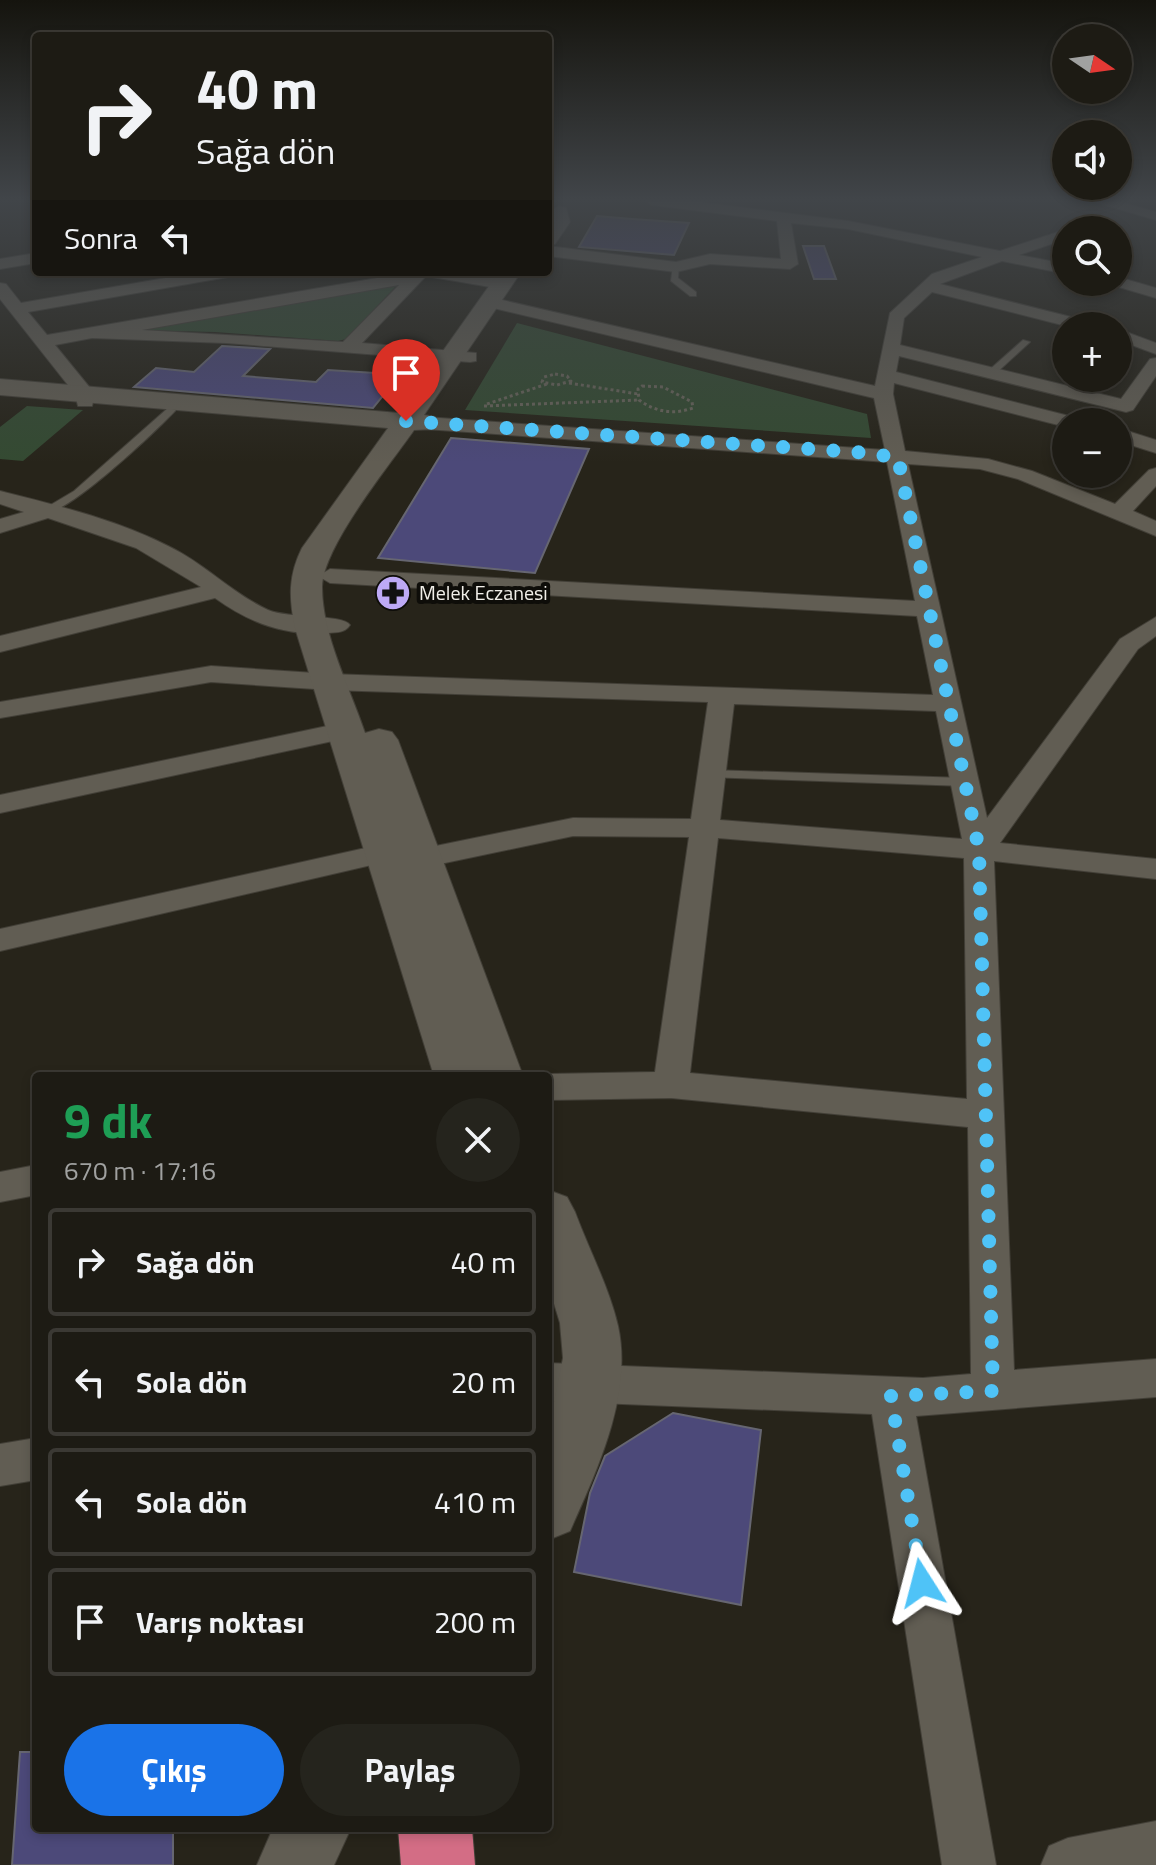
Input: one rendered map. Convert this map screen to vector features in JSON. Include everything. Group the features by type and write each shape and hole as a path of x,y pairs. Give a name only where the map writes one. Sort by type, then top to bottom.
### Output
{"highway":[{"path":"435,1832 438,1865"}],"main road":[{"path":"497,1072 408,852 325,626 305,594 306,572 318,548 413,426 502,290"},
{"path":"0,387 171,410 413,426"},
{"path":"0,395 85,398 413,426"},
{"path":"325,626 330,576 341,548 413,426"},
{"path":"344,682 346,730 408,852 457,1072"},
{"path":"552,1223 591,1334 569,1382 577,1437 552,1500"},
{"path":"294,1865 312,1832"},
{"path":"409,1865 421,1832"}],"street":[{"path":"0,288 46,341 85,398"},
{"path":"18,309 110,288"},
{"path":"163,288 186,315"},
{"path":"46,341 342,288"},
{"path":"348,347 409,288"},
{"path":"927,288 896,317 887,372 898,458 979,850 993,1391"},
{"path":"937,288 1052,318"},
{"path":"502,290 887,372 1052,417"},
{"path":"90,333 348,347 461,357"},
{"path":"1132,340 1156,349"},
{"path":"887,372 991,373 1126,406 1156,363"},
{"path":"413,426 862,461 898,458 981,463 1025,475 1156,529"},
{"path":"1132,439 1156,447"},
{"path":"1118,514 1156,474"},
{"path":"0,497 121,534 165,553 217,590 276,624 325,626"},
{"path":"0,526 46,512"},
{"path":"330,576 929,609"},
{"path":"0,644 217,590"},
{"path":"979,850 1129,644 1156,624"},
{"path":"0,710 211,674 344,682 949,704"},
{"path":"671,1085 722,695"},
{"path":"0,804 346,730"},
{"path":"0,940 408,852 573,827 705,828 979,850 1156,869"},
{"path":"552,1087 671,1085 986,1115"},
{"path":"0,1187 32,1181"},
{"path":"569,1382 891,1396 1156,1378"},
{"path":"891,1396 969,1865"},
{"path":"0,1465 32,1460"},
{"path":"1068,1865 1156,1848"}],"lane":[{"path":"685,288 693,294"},
{"path":"991,373 1026,342"},
{"path":"46,512 78,493 171,410"},
{"path":"711,774 965,782"}],"path":[{"path":"547,384 542,378 555,374 570,377 569,383"},
{"path":"638,394 569,383 547,384 478,406 639,400 665,412 693,408 692,402 683,395 663,387 642,386 639,400"}],"green space":[{"path":"375,288 394,288 346,339 338,341 215,332 131,330"},
{"path":"517,323 867,414 871,438 465,410"},
{"path":"27,406 83,410 23,461 0,459 0,427"}],"building":[{"path":"222,346 270,349 243,376 316,382 328,370 375,373 388,359 412,360 373,408 134,387 156,368 194,372"},
{"path":"451,438 589,449 535,573 378,558"},
{"path":"673,1413 761,1430 741,1605 574,1572 590,1493 605,1456"},
{"path":"20,1752 32,1752 32,1832 173,1832 173,1865 12,1865"}],"place":[{"name":"Melek Eczanesi","path":"393,593"}],"route":[{"path":"406,421 868,453 898,458 979,850 993,1391 923,1397 891,1396 922,1583"}]}
